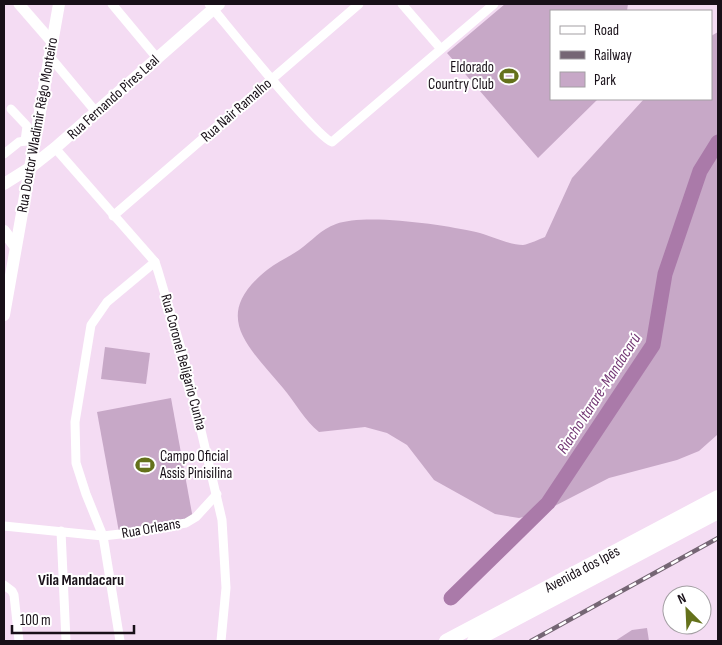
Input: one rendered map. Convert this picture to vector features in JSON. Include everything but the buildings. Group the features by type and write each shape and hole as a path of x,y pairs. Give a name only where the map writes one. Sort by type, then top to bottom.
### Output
{"main road":[{"name":"Rua Doutor Wladimir Rêgo Monteiro","path":"4,316 15,246 31,168 30,140 51,58 58,4"},
{"name":"Rua Fernando Pires Leal","path":"4,184 31,168 55,148 214,5"},
{"path":"4,230 15,246"},
{"name":"Avenida dos Ipês","path":"698,516 718,498"},
{"name":"Avenida dos Ipês","path":"446,641 464,637 488,627 698,516 718,512"},
{"name":"Avenida dos Ipês","path":"474,641 488,627"}],"street":[{"path":"19,4 52,42"},
{"path":"112,4 157,58"},
{"name":"Rua Nair Ramalho","path":"113,216 359,4"},
{"path":"402,4 441,49"},
{"path":"214,5 272,78 329,141 334,140 494,4"},
{"path":"51,58 96,112"},
{"path":"4,154 19,142 30,140 27,126 11,109"},
{"path":"55,148 155,262 108,302 96,316 88,337 75,422 75,452 80,477 103,536 120,641"},
{"name":"Rua Coronel Beligario Cunha","path":"155,262 185,362 217,494 224,534 226,588 221,641"},
{"name":"Rua Orleans","path":"4,526 103,536 186,523 196,517 217,494"},
{"path":"61,531 66,641"},
{"path":"4,585 14,596 19,641"}],"green space":[{"name":"Eldorado Country Club","path":"505,4 628,4 627,10 550,10 550,100 597,100 538,158 447,53"},
{"path":"718,32 717,435 699,451 677,460 609,478 541,513 519,518 495,514 434,480 407,445 387,433 365,427 319,432 314,428 258,358 240,331 238,316 241,302 250,287 267,270 299,250 326,229 349,221 385,220 426,223 476,232 517,245 523,245 545,237 572,178 643,100 712,100 712,35"},
{"path":"105,347 150,353 146,384 101,379"},
{"name":"Campo Oficial Assis Pinisilina","path":"171,398 193,519 119,532 97,412"},
{"path":"647,628 649,641 615,641 632,630"}],"waterway":[{"name":"Riacho Itararé-Mandacarú","path":"451,598 548,503 653,345 665,274 700,171 718,142"}],"railway":[{"path":"531,641 718,538"}],"place":[{"name":"Eldorado Country Club","path":"509,76"},
{"name":"Campo Oficial Assis Pinisilina","path":"145,465"}],"district":[{"name":"Vila Mandacaru","path":"81,579"}]}
